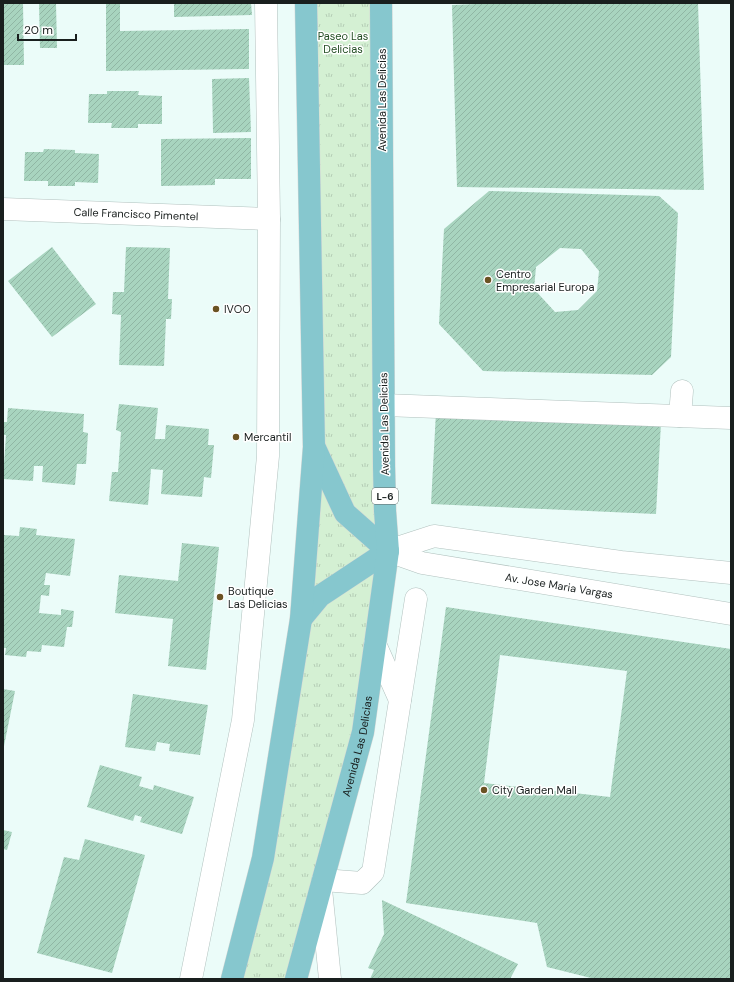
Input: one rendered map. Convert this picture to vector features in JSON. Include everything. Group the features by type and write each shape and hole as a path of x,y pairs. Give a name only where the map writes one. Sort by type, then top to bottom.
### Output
{"main road":[{"path":"232,979 263,858 301,619 314,447 306,3"},
{"name":"Avenida Las Delicias","path":"296,979 363,732 388,551 385,511 381,3"},
{"path":"301,619 320,596 388,551 345,513 314,447"}],"street":[{"path":"191,979 243,720 268,456 269,219 266,3"},
{"name":"Calle Francisco Pimentel","path":"3,209 269,219"},
{"path":"680,416 682,391"},
{"path":"384,405 731,418"},
{"path":"388,551 434,536 621,562 731,573"},
{"name":"Av. Jose Maria Vargas","path":"388,551 422,563 731,614"},
{"path":"330,979 322,884 362,883 373,872 416,599"},
{"path":"375,644 400,700"}],"green space":[{"name":"Paseo Las Delicias","path":"305,3 381,3 384,466 363,732 296,979 232,979 263,858 314,447"}],"building":[{"path":"3,3 23,3 24,65 4,65"},
{"path":"39,3 56,3 57,48 40,48"},
{"path":"106,3 120,3 120,31 249,29 249,69 106,71"},
{"path":"174,3 251,3 252,15 174,17"},
{"path":"499,3 698,3 704,190 457,187 452,5"},
{"path":"249,78 251,132 213,133 212,79"},
{"path":"107,91 139,91 138,95 162,96 162,124 138,124 138,128 111,128 112,123 88,123 89,94 107,94"},
{"path":"251,138 251,179 215,179 215,185 161,186 161,139"},
{"path":"44,149 75,150 75,153 99,154 98,183 75,182 75,186 48,186 48,181 24,181 25,152 43,152"},
{"name":"Centro Empresarial Europa","path":"489,191 659,196 678,213 671,357 652,375 483,371 439,324 444,229","holes":["560,248 581,249 599,271 597,291 578,310 555,312 534,289 536,267"]},
{"path":"52,247 96,304 52,337 8,281"},
{"path":"126,247 170,248 168,299 172,299 171,319 166,319 164,366 119,365 121,315 112,314 113,292 124,292"},
{"path":"119,404 158,408 155,439 165,439 166,425 209,429 208,445 214,445 211,478 204,477 202,497 161,494 163,470 151,469 148,505 109,501 112,472 118,472 121,432 116,430"},
{"path":"8,408 84,414 83,432 88,433 86,464 77,464 75,485 42,482 43,466 34,466 33,481 3,479 6,435 3,435 3,422 7,422"},
{"path":"436,412 661,423 656,514 431,504"},
{"path":"20,527 37,529 36,535 75,539 70,576 46,573 44,585 50,585 49,596 41,595 39,613 61,615 61,609 74,611 72,627 67,627 64,647 42,645 41,652 27,651 26,657 5,655 6,648 3,648 3,535 19,536"},
{"path":"182,543 219,547 206,670 168,666 173,619 115,613 119,575 178,581"},
{"name":"City Garden Mall","path":"446,607 731,649 731,979 595,979 547,967 537,923 406,903","holes":["500,655 627,671 610,797 484,783"]},
{"path":"3,689 15,691 4,746 3,746"},
{"path":"133,694 208,705 200,755 169,751 170,744 157,742 155,751 125,747"},
{"path":"100,765 142,777 139,786 153,790 154,785 194,797 182,834 140,822 142,817 135,815 133,821 87,807"},
{"path":"3,830 12,832 7,850 3,849"},
{"path":"85,839 145,855 112,973 37,953 64,857 79,860"},
{"path":"382,900 518,964 510,979 370,979 374,970 368,968 384,934"}],"place":[{"name":"Centro Empresarial Europa","path":"488,280"},
{"name":"IVOO","path":"216,309"},
{"name":"Mercantil","path":"236,437"},
{"name":"Boutique Las Delicias","path":"220,597"},
{"name":"City Garden Mall","path":"484,790"}]}
